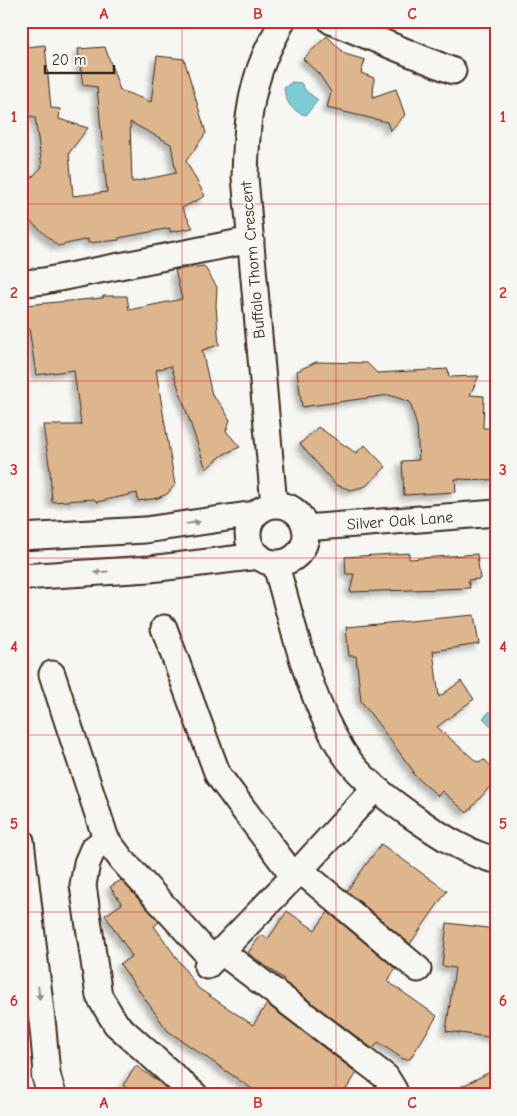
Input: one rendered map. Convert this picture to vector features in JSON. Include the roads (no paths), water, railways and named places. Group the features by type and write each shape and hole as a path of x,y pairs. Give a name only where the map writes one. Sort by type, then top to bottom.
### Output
{"street":[{"name":"Buffalo Thorn Crescent","path":"265,510 251,240 245,176 246,140 252,100 264,57 282,21"},
{"path":"330,21 453,71"},
{"path":"21,282 44,281 251,240"},
{"path":"21,537 145,530 265,510 282,505 290,508 302,520 306,537 299,553 284,562 267,559 21,577"},
{"path":"265,510 250,522 249,540 252,549 267,559 324,717 344,753 375,788 409,814 450,841 496,860"},
{"name":"Silver Oak Lane","path":"305,528 496,513"},
{"path":"164,628 218,775 297,873 418,969"},
{"path":"52,674 106,839 122,860 214,959 386,1077 394,1090 392,1095"},
{"path":"214,959 375,788"},
{"path":"106,839 93,849 87,863 84,884 99,996 116,1024 194,1095"},
{"path":"21,841 49,1088"}],"water":[{"path":"292,82 301,83 306,91 318,100 306,115 293,109 286,97 284,88"},
{"path":"496,706 496,731 483,718"}]}
